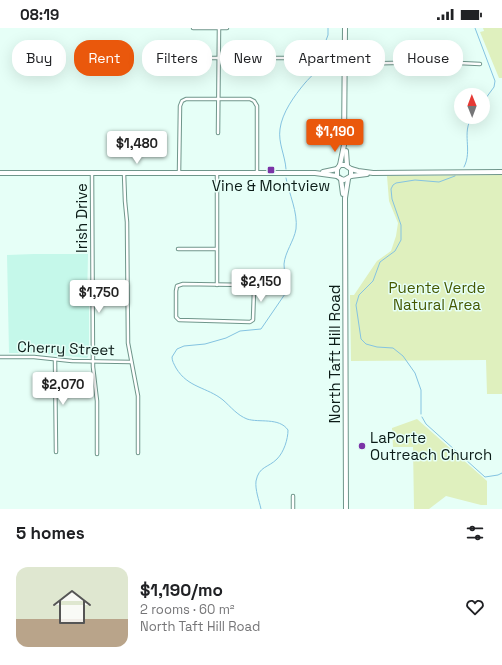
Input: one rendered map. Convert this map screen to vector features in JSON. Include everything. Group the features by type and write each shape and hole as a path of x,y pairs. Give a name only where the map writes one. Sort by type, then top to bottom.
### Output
{"main road":[{"path":"345,28 345,40"},
{"path":"337,176 344,145 345,76"},
{"path":"344,145 349,167"},
{"path":"315,173 339,167 349,167 373,173"},
{"name":"North Taft Hill Road","path":"346,509 345,198 349,177 349,167"},
{"path":"0,173 315,173 337,176 341,180 349,177 373,173 502,172"},
{"name":"North Taft Hill Road","path":"341,180 345,198"}],"street":[{"path":"193,28 227,28"},
{"path":"218,133 219,28"},
{"path":"212,58 284,58"},
{"path":"385,63 438,62 480,64"},
{"path":"179,173 180,106 181,101 186,99 250,99 255,102 257,106 257,173"},
{"name":"Irish Drive","path":"92,173 93,372 97,402 97,454"},
{"path":"124,173 127,222 128,344 138,396 138,453"},
{"path":"216,173 217,285"},
{"path":"178,249 216,249"},
{"path":"183,284 217,285 252,286 254,290 253,320 250,322 178,320 176,314 177,286 183,284"},
{"name":"Cherry Street","path":"0,357 34,357 55,360 93,362 131,362"},
{"path":"55,360 56,452"},
{"path":"293,496 293,509"}],"shaded area":[{"path":"88,254 87,301 89,304 89,355 87,358 37,353 9,353 7,255"}],"green space":[{"path":"483,28 502,28 502,78 499,78 480,32 484,31"},
{"name":"Puente Verde Natural Area","path":"502,175 502,394 487,394 486,360 351,361 350,295 354,295 377,261 391,251 396,236 398,223 389,201 387,176"},
{"path":"417,419 487,481 487,505 481,505 446,496 429,509 414,509 413,447 393,447 392,428"}],"waterway":[{"path":"326,40 328,28"},
{"path":"475,28 495,81 494,87 490,92"},
{"path":"286,169 281,144 281,123 289,105 311,76"},
{"path":"464,167 468,154 467,129 469,124"},
{"path":"421,414 421,390 415,373 403,356 393,348 377,347 366,344 361,339 356,305 359,295 373,281 380,262 395,251 401,240 401,225 392,199 391,189 393,185 396,183 415,180 439,182 455,176"},
{"path":"261,509 256,488 257,476 259,472 274,462 282,453 288,430 279,423 247,419 240,415 217,396 186,380 176,368 172,357 177,349 184,346 205,344 226,338 240,331 261,329 285,294 287,290 287,283 284,264 296,229 295,210 286,178"},
{"path":"422,417 426,424 485,477 502,473"}],"place":[{"name":"Vine & Montview","path":"271,170"},
{"name":"LaPorte Outreach Church","path":"362,446"}]}
